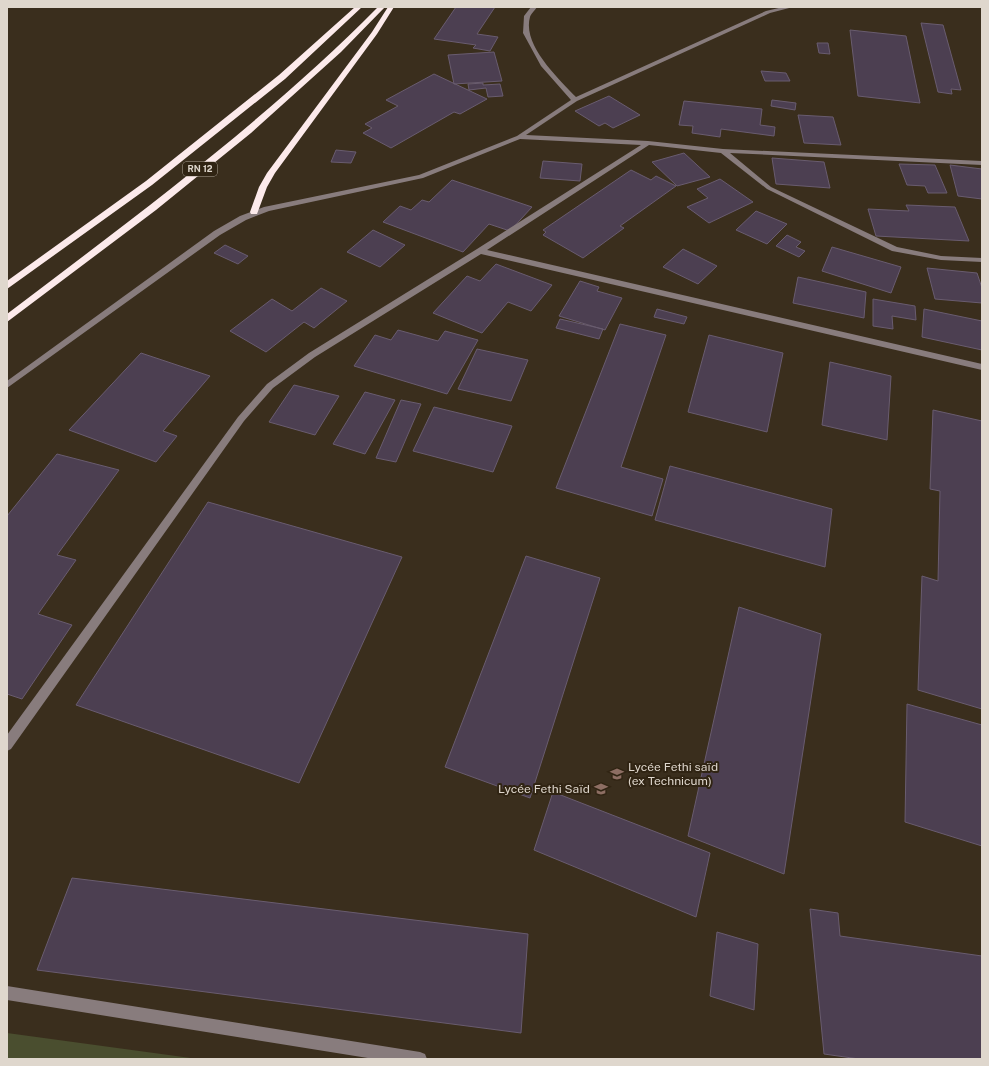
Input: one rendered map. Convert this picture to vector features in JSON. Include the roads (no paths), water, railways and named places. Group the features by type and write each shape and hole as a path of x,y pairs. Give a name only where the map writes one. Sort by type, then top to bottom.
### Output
{"highway":[{"name":"RN 12","path":"7,286 149,183 282,77 359,7"},
{"name":"RN 12","path":"7,319 231,146 318,72 382,7"},
{"path":"254,212 263,187 271,173 375,33 391,7"}],"street":[{"path":"534,7 527,16 526,33 543,65 575,100"},
{"path":"7,385 217,233 254,212 421,177 518,137 575,100 768,12 790,7"},
{"path":"518,137 648,144 723,151 982,163"},
{"path":"7,745 241,419 270,386 312,355 480,251 648,144"},
{"path":"723,151 769,188 895,249 941,258 982,260"},
{"path":"480,251 982,367"},
{"path":"7,993 420,1059"}],"place":[{"name":"Lycée Fethi saïd (ex Technicum)","path":"617,774"},
{"name":"Lycée Fethi Saïd","path":"601,789"}]}
